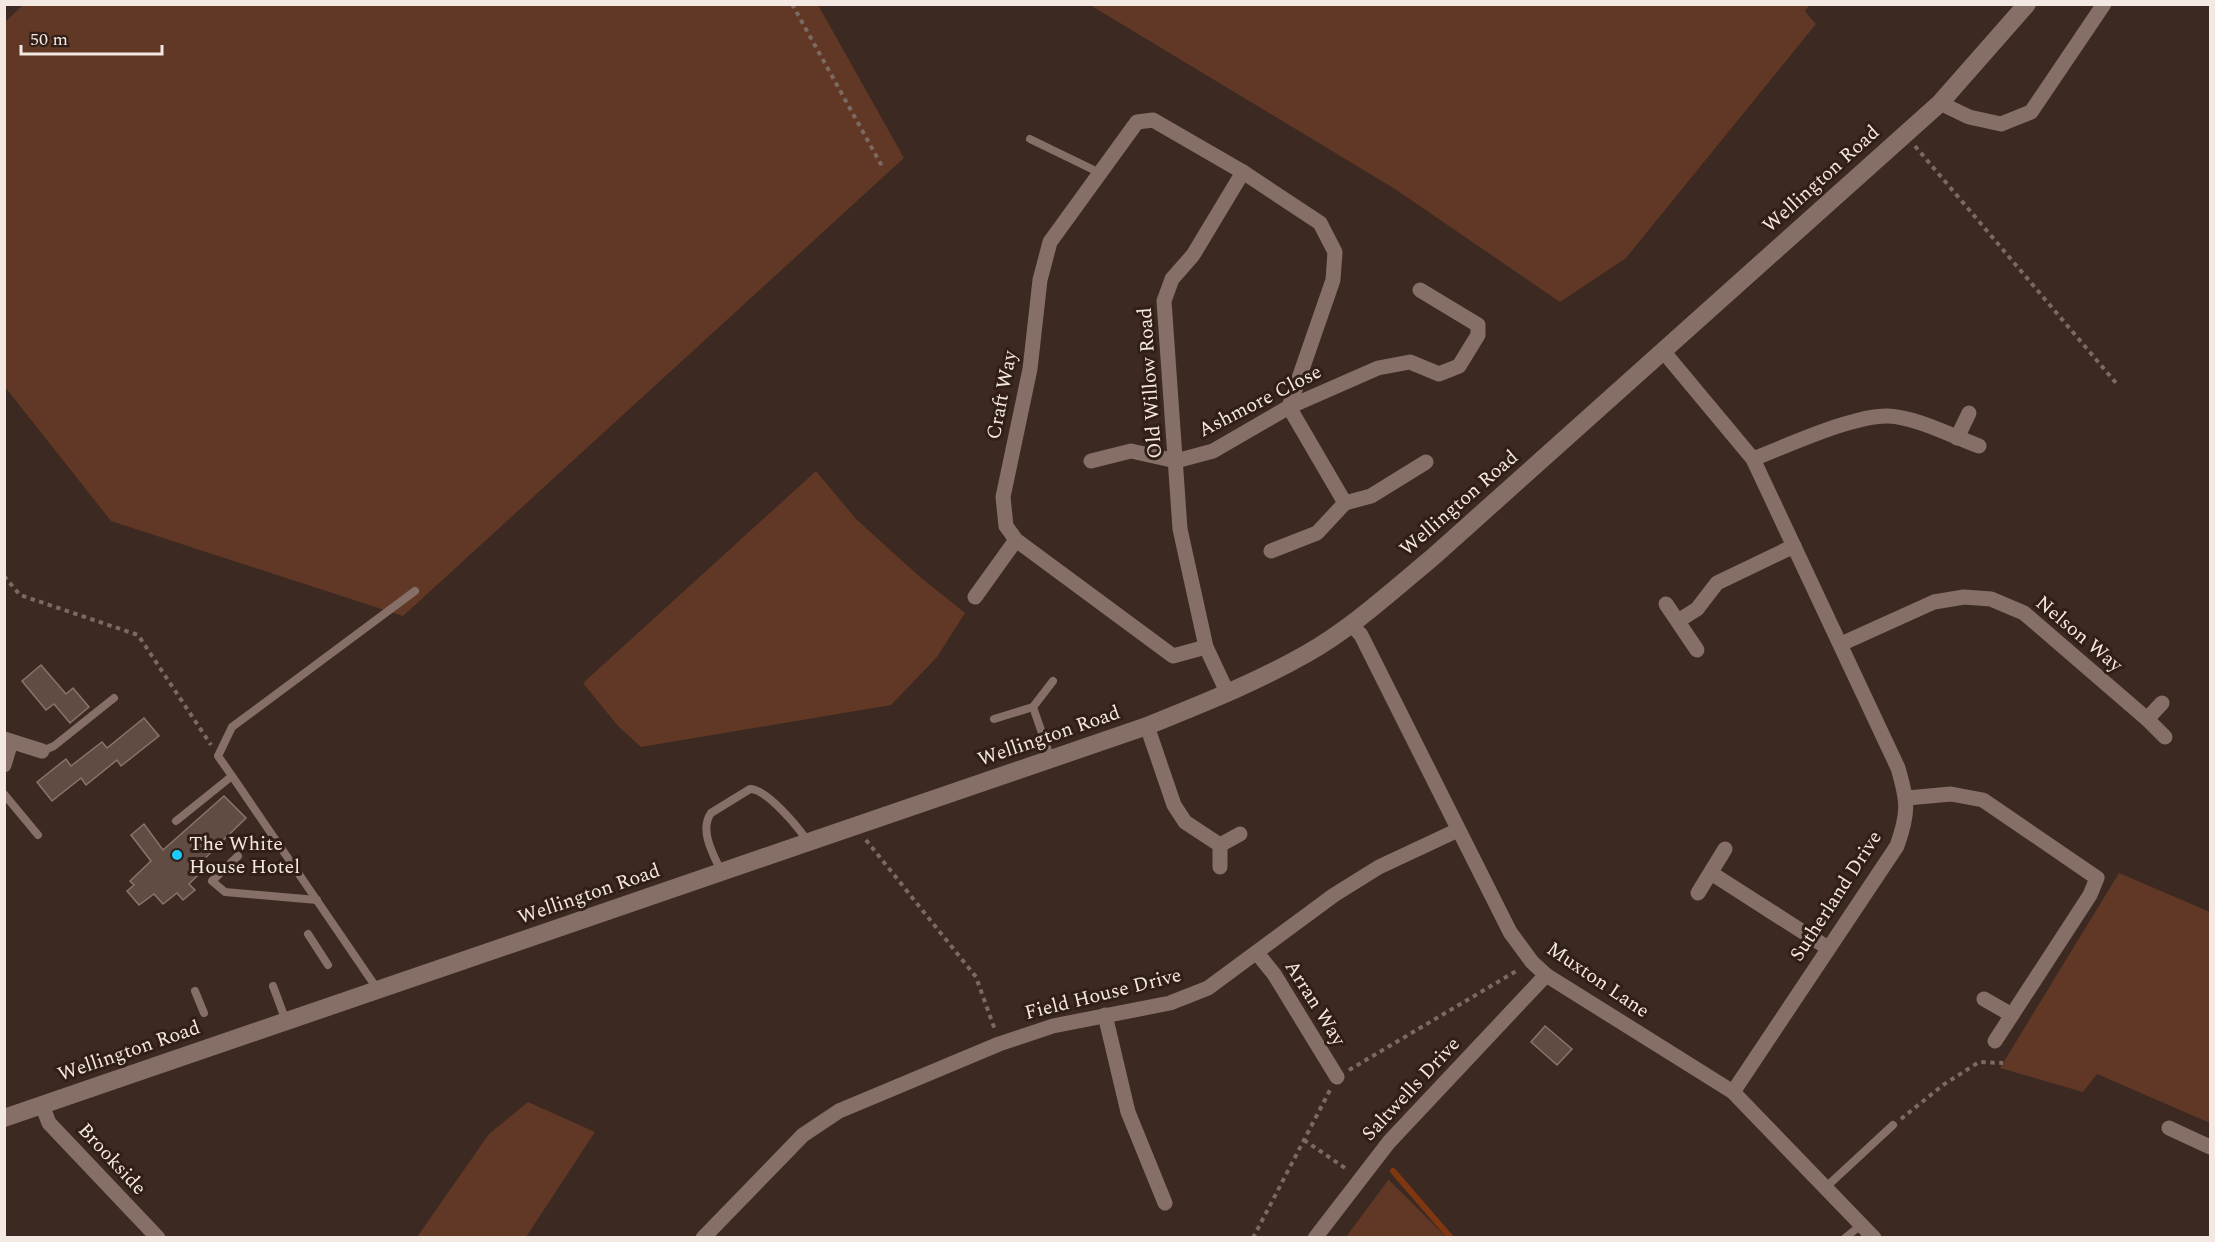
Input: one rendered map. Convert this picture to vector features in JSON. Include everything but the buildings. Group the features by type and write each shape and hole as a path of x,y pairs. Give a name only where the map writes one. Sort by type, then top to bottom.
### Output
{"street":[{"name":"Wellington Road","path":"8,1114 42,1105 1147,726 1228,693 1307,654 1352,624 1433,557 1940,103 2027,4"},
{"path":"1940,103 1969,117 2001,124 2031,112 2104,4"},
{"name":"Craft Way","path":"1016,540 1006,526 1003,497 1030,369 1040,280 1050,242 1137,123 1153,120 1243,172"},
{"path":"1243,172 1320,223 1335,252 1333,280 1288,407 1345,503"},
{"name":"Old Willow Road","path":"1206,647 1180,529 1164,301 1172,279 1192,255 1243,172"},
{"name":"Ashmore Close","path":"1176,461 1214,451 1288,407 1378,368 1410,362 1439,374 1459,366 1478,335 1478,325 1420,290"},
{"name":"Sutherland Drive","path":"1662,351 1753,459 1898,768 1907,798 1906,822 1897,846 1733,1092"},
{"path":"1957,438 1969,412"},
{"path":"1753,459 1850,422 1887,416 1912,421 1979,446"},
{"path":"1091,461 1131,451 1176,461"},
{"path":"1271,551 1317,533 1345,503 1371,496 1426,462"},
{"path":"975,597 1016,540 1173,656 1206,647 1228,693"},
{"path":"1678,621 1697,609 1717,583 1794,546"},
{"name":"Nelson Way","path":"1840,644 1934,602 1964,597 1991,599 2024,613 2147,719 2164,737"},
{"path":"1666,604 1697,650"},
{"name":"Muxton Lane","path":"1352,624 1361,635 1510,932 1532,962 1546,975 1733,1092 1874,1238"},
{"path":"2147,719 2162,703"},
{"path":"1147,726 1174,805 1185,822 1220,845"},
{"path":"4,765 8,740 42,751"},
{"path":"1907,798 1952,794 1983,800 2097,878 2090,895 1995,1041"},
{"name":"Field House Drive","path":"703,1238 803,1135 839,1111 999,1044 1053,1026 1170,1003 1208,988 1334,895 1379,867 1458,830"},
{"path":"1220,845 1240,834"},
{"path":"1220,845 1220,867"},
{"path":"1698,894 1725,849"},
{"path":"1711,873 1828,948"},
{"name":"Arran Way","path":"1257,953 1274,975 1337,1077"},
{"name":"Saltwells Drive","path":"1315,1238 1389,1142 1546,975"},
{"path":"1984,999 2012,1015"},
{"path":"1105,1015 1128,1112 1165,1203"},
{"name":"Brookside","path":"42,1105 49,1123 158,1238"},
{"path":"2169,1128 2211,1147"}],"lane":[{"path":"1030,140 1100,173"},
{"path":"378,990 218,756 232,728 415,591"},
{"path":"994,719 1033,707 1053,681"},
{"path":"42,751 54,746 114,698"},
{"path":"1033,707 1052,759"},
{"path":"176,821 232,776"},
{"path":"722,873 711,849 706,827 707,819 711,813 745,791 755,789 763,794 800,828 809,843"},
{"path":"4,794 38,835"},
{"path":"238,856 212,881 225,892 317,900"},
{"path":"308,934 328,965"},
{"path":"273,986 286,1021"},
{"path":"195,991 204,1013"},
{"path":"1826,1188 1893,1125"},
{"path":"1845,1238 1861,1225"}],"path":[{"path":"792,4 883,168"},
{"path":"1905,134 2116,383"},
{"path":"4,576 20,595 138,635 218,756"},
{"path":"858,826 870,845 976,977 999,1044"},
{"path":"1253,1238 1337,1077 1532,962"},
{"path":"1893,1125 1943,1085 1979,1062 2003,1063"},
{"path":"1304,1140 1361,1178"}],"shaded area":[{"path":"1810,4 1805,11 1816,24 1626,258 1560,302 1395,189 1090,5"},
{"path":"23,5 818,5 904,158 403,616 111,521 5,387 4,23"},
{"path":"816,471 856,519 920,577 965,613 937,657 891,705 641,747 618,726 583,683"},
{"path":"2119,873 2210,912 2210,1123 2097,1074 2083,1092 2000,1068"},
{"path":"528,1102 595,1132 526,1237 417,1237 489,1134"},
{"path":"1389,1180 1446,1237 1346,1237"}],"waterway":[{"path":"1393,1171 1451,1238"}],"place":[{"name":"The White House Hotel","path":"177,855"}]}
